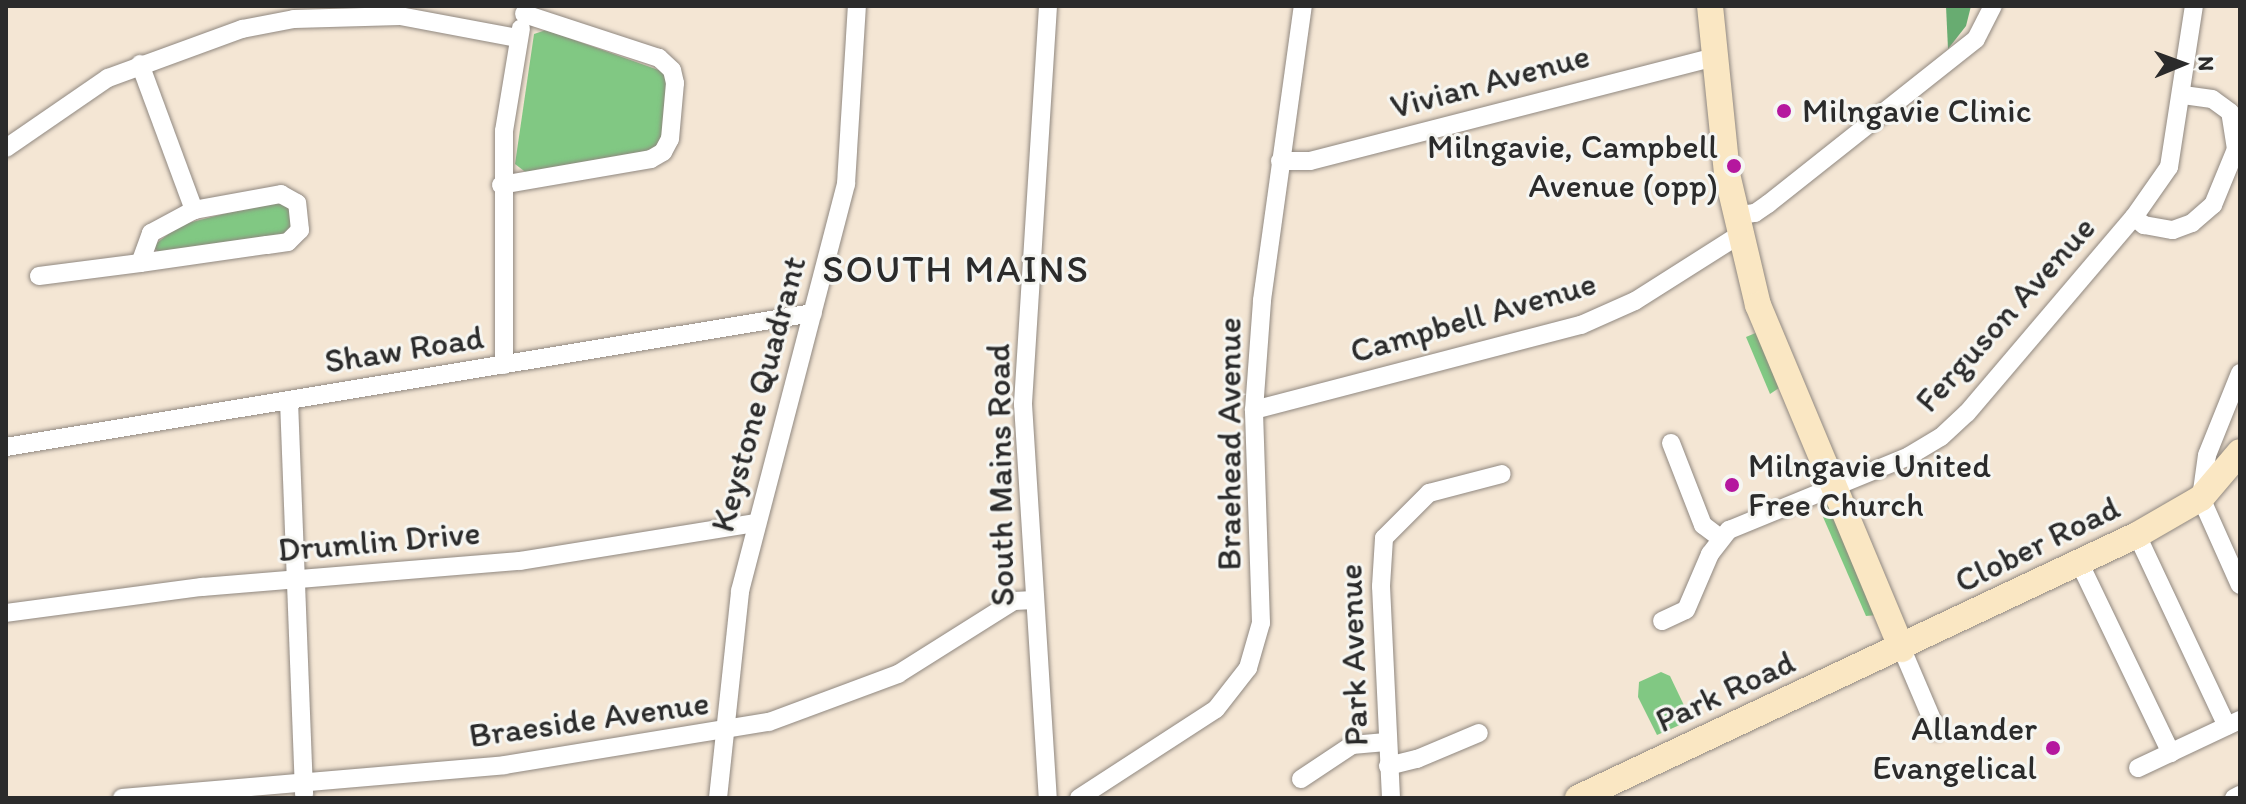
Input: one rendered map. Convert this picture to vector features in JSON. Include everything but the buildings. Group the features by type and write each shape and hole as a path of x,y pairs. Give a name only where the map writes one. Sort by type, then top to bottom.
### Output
{"main road":[{"path":"1710,6 1737,225 1772,347 1902,649"},
{"name":"Clober Road","path":"1902,649 2080,564 2201,498 2240,452"},
{"name":"Park Road","path":"1578,798 1902,649"}],"street":[{"name":"Keystone Quadrant","path":"718,798 740,591 755,523 846,184 857,6"},
{"name":"South Mains Road","path":"1048,6 1023,404 1048,798"},
{"name":"Braehead Avenue","path":"1079,798 1216,709 1248,668 1261,623 1254,410 1267,234 1303,6"},
{"name":"Campbell Avenue","path":"1254,410 1581,325 1635,301 1718,243 1976,39 1993,6"},
{"name":"Ferguson Avenue","path":"1720,538 1941,437 2134,217 2169,167 2183,95 2194,6"},
{"path":"501,185 651,159 663,152 670,139 675,83 672,70 659,58 526,10 518,38 501,185 504,365"},
{"path":"6,148 63,107 140,64 204,39 294,19 400,16 518,38"},
{"name":"Vivian Avenue","path":"1280,161 1310,161 1715,57"},
{"path":"140,64 194,210"},
{"name":"Ferguson Avenue","path":"2134,217 2144,225 2173,230 2192,223 2213,205 2236,149 2230,112 2212,99 2183,95"},
{"path":"39,276 140,263 288,242 300,230 297,203 281,194 194,210 151,233 140,263"},
{"name":"Shaw Road","path":"6,447 813,313"},
{"path":"2240,373 2207,455 2201,498 2240,585"},
{"path":"289,401 304,792"},
{"path":"1662,621 1686,610 1720,538 1703,525 1671,443"},
{"name":"Park Avenue","path":"1391,798 1386,742 1384,538 1429,493 1502,474"},
{"name":"Drumlin Drive","path":"6,613 294,580 520,561 755,523"},
{"path":"2137,535 2234,723 2138,768"},
{"path":"2080,564 2171,753"},
{"name":"Braeside Avenue","path":"122,798 304,792 725,732 809,710 898,674 1014,601 1034,600"},
{"path":"1686,610 1697,627"},
{"path":"1902,649 1937,731"},
{"name":"Park Avenue","path":"1388,766 1417,759 1479,733"},
{"path":"1301,779 1352,745 1386,742"},
{"path":"2234,798 2240,795"}],"green space":[{"path":"1946,6 1971,6 1966,26 1948,49"},
{"path":"546,30 667,73 665,138 651,152 528,174 515,164 534,34"},
{"path":"279,200 296,210 289,234 159,253 153,246 180,225"},
{"path":"1758,332 1779,388 1770,394 1746,337"},
{"path":"1829,505 1877,615 1866,616 1820,510"},
{"path":"1661,672 1670,676 1691,720 1657,735 1638,697 1639,682"}],"place":[{"name":"Milngavie Clinic","path":"1784,111"},
{"name":"Milngavie, Campbell Avenue (opp)","path":"1734,166"},
{"name":"Milngavie United Free Church","path":"1732,485"},
{"name":"Allander Evangelical","path":"2053,748"}],"district":[{"name":"SOUTH MAINS","path":"956,270"}]}
